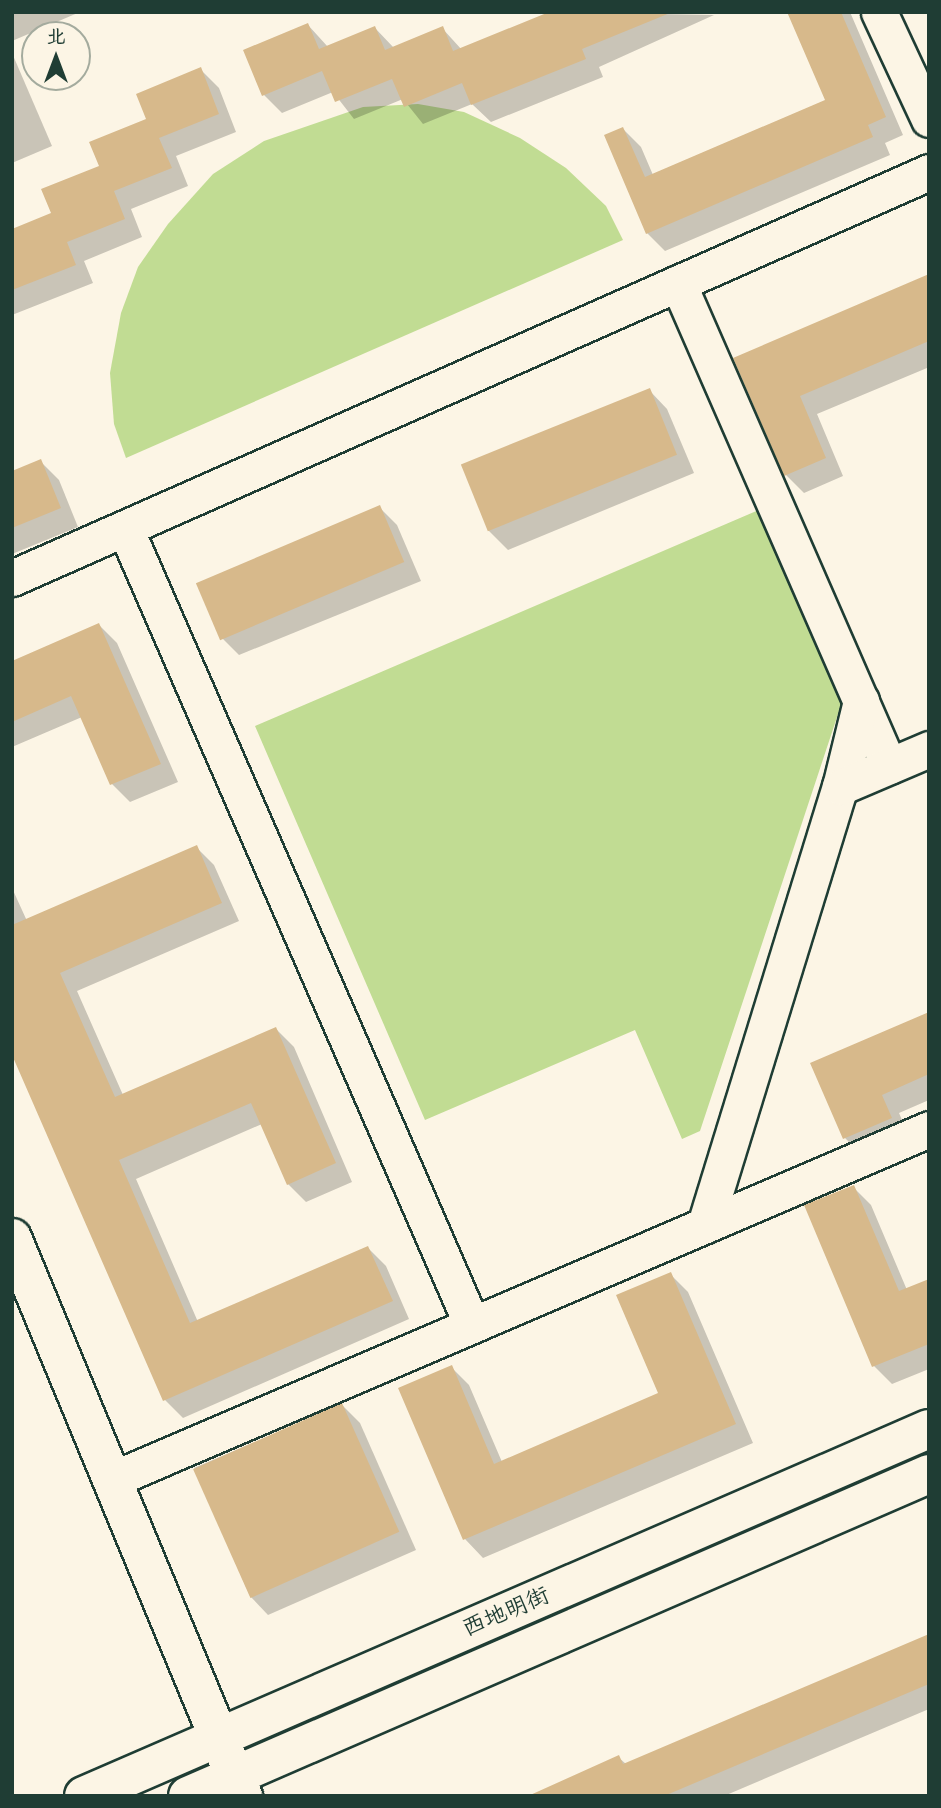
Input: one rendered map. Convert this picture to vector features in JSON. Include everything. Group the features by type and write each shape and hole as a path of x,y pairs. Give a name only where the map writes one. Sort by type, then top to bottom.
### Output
{"main road":[{"path":"12,1238 239,1786"},
{"name":"西地明街","path":"84,1796 929,1429"},
{"name":"西地明街","path":"188,1796 239,1786 929,1474"}],"street":[{"path":"879,12 929,119"},
{"path":"12,578 929,172"},
{"path":"678,283 889,766"},
{"path":"125,528 472,1325"},
{"path":"705,1225 840,787 861,701"},
{"path":"840,787 929,749"},
{"path":"111,1480 929,1129"}],"green space":[{"path":"418,104 464,112 520,138 566,168 606,206 623,240 126,458 114,424 110,373 121,313 138,267 168,224 213,174 264,141 363,107"},
{"path":"761,509 843,699 700,1131 682,1139 635,1030 425,1120 255,726"}],"building":[{"path":"549,12 670,13 582,49 586,59 471,105 462,83 404,107 392,79 335,102 322,71 262,96 243,50 308,23 319,49 375,26 385,50 443,26 453,51"},
{"path":"787,12 841,12 886,117 868,125 873,137 646,234 604,135 623,127 645,177 825,100"},
{"path":"201,67 219,114 159,138 172,168 114,191 125,219 67,242 76,265 12,290 12,229 51,213 41,189 99,166 89,142 146,119 136,94"},
{"path":"929,274 929,341 800,396 826,458 784,476 733,358"},
{"path":"650,388 677,455 488,531 461,464"},
{"path":"41,459 61,508 12,528 12,471"},
{"path":"380,505 404,562 220,640 196,583"},
{"path":"99,623 161,764 110,785 71,696 12,722 12,661"},
{"path":"197,845 222,903 60,973 115,1097 276,1027 336,1163 287,1185 251,1103 119,1160 190,1323 368,1246 393,1301 163,1401 12,1055 12,925"},
{"path":"929,1012 929,1074 882,1095 892,1118 843,1139 810,1063"},
{"path":"854,1185 899,1291 929,1279 929,1344 872,1367 804,1205"},
{"path":"671,1272 736,1424 463,1540 398,1388 452,1365 494,1464 658,1393 616,1295"},
{"path":"342,1403 399,1532 250,1598 193,1469"},
{"path":"929,1634 929,1684 664,1796 528,1796 619,1755 623,1764"}]}
